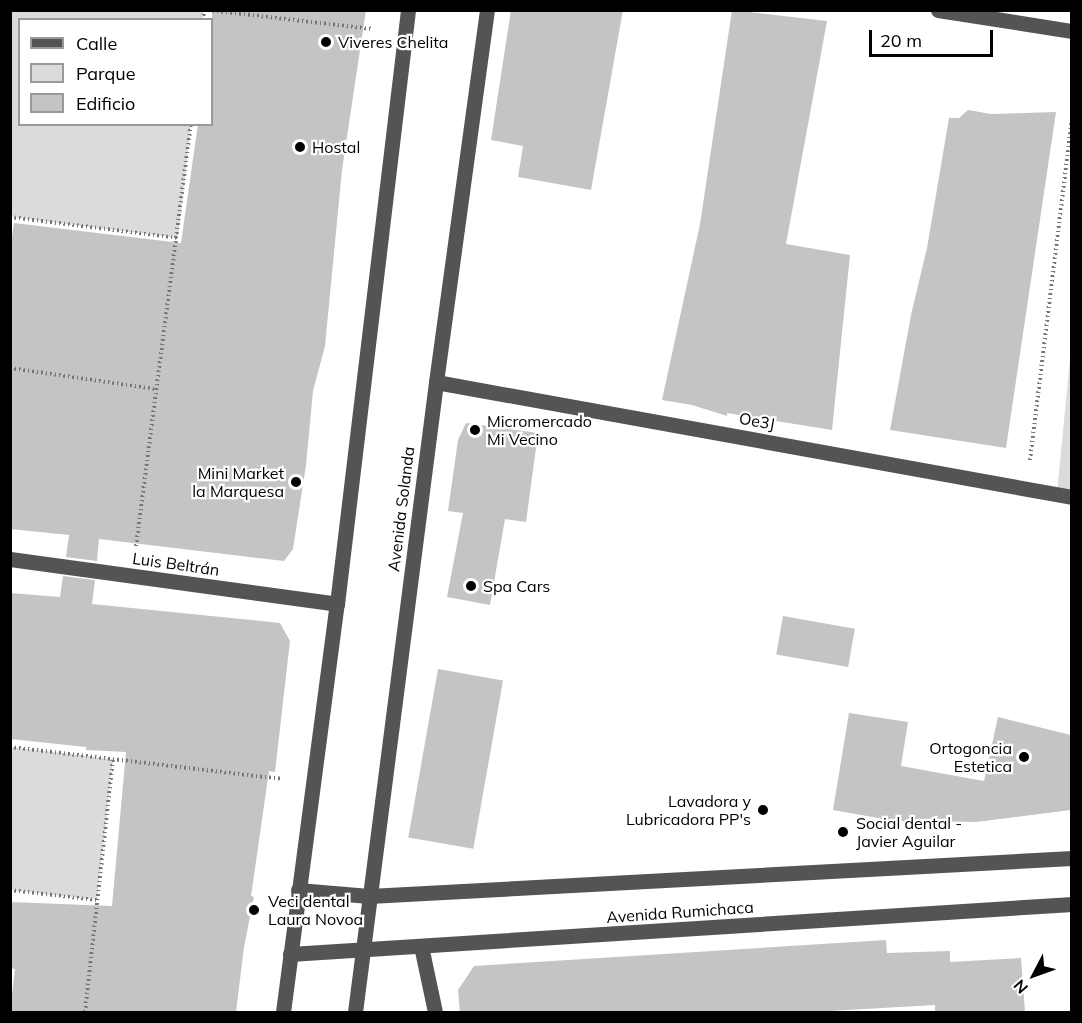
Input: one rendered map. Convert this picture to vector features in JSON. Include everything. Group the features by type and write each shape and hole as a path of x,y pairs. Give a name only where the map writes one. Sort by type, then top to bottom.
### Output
{"street":[{"path":"284,1012 298,890 338,604 408,10"},
{"name":"Avenida Solanda","path":"355,1012 436,382 487,10"},
{"path":"938,10 1071,31"},
{"name":"Oe3J","path":"436,382 1071,497"},
{"name":"Luis Beltrán","path":"10,559 338,604"},
{"name":"Avenida Rumichaca","path":"298,890 369,896 1071,858"},
{"name":"Avenida Rumichaca","path":"290,954 1071,904"},
{"path":"421,946 435,1012"}],"path":[{"path":"206,10 372,29"},
{"path":"1027,488 1071,118"},
{"path":"136,549 191,126"},
{"path":"10,217 178,238"},
{"path":"10,368 156,389"},
{"path":"10,747 281,779"},
{"path":"85,1012 113,759"},
{"path":"10,890 97,900"}],"green space":[{"path":"11,10 204,11 203,18 18,18 18,126 191,126 178,238 11,217"},
{"path":"1071,349 1071,496 1057,493"},
{"path":"11,747 113,759 97,900 11,890"}],"building":[{"path":"212,10 366,10 342,170 325,346 313,391 306,465 293,549 284,561 99,539 97,561 66,557 69,535 10,529 10,251 14,223 181,243 198,126 213,126"},
{"path":"511,10 623,10 591,190 518,177 523,146 491,140"},
{"path":"732,10 827,21 786,244 850,255 832,430 727,413 727,416 692,405 662,400 700,224"},
{"path":"968,110 991,114 1056,112 1006,448 890,430 911,315 927,248 949,118 959,118"},
{"path":"466,423 538,433 526,522 505,519 490,605 447,597 463,513 448,511 458,440"},
{"path":"63,576 95,580 92,604 280,623 290,641 275,772 269,771 251,896 254,897 244,947 236,1012 10,1012 15,969 10,968 10,902 112,906 126,752 86,750 86,747 10,739 10,593 60,597"},
{"path":"783,616 855,629 848,667 776,654"},
{"path":"438,669 503,680 473,849 408,837"},
{"path":"849,713 908,722 901,766 984,781 998,717 1071,735 1071,810 976,822 895,821 833,810"},
{"path":"886,940 887,953 950,951 950,962 1021,958 1025,1012 935,1012 935,1005 812,1012 460,1012 458,990 474,966"}],"place":[{"name":"Viveres Chelita","path":"326,42"},
{"name":"Hostal","path":"300,147"},
{"name":"Micromercado Mi Vecino","path":"475,430"},
{"name":"Mini Market la Marquesa","path":"296,482"},
{"name":"Spa Cars","path":"471,586"},
{"name":"Ortogoncia Estetica","path":"1024,757"},
{"name":"Lavadora y Lubricadora PP's","path":"763,810"},
{"name":"Social dental - Javier Aguilar","path":"843,832"},
{"name":"Veci dental Laura Novoa","path":"254,910"}]}
